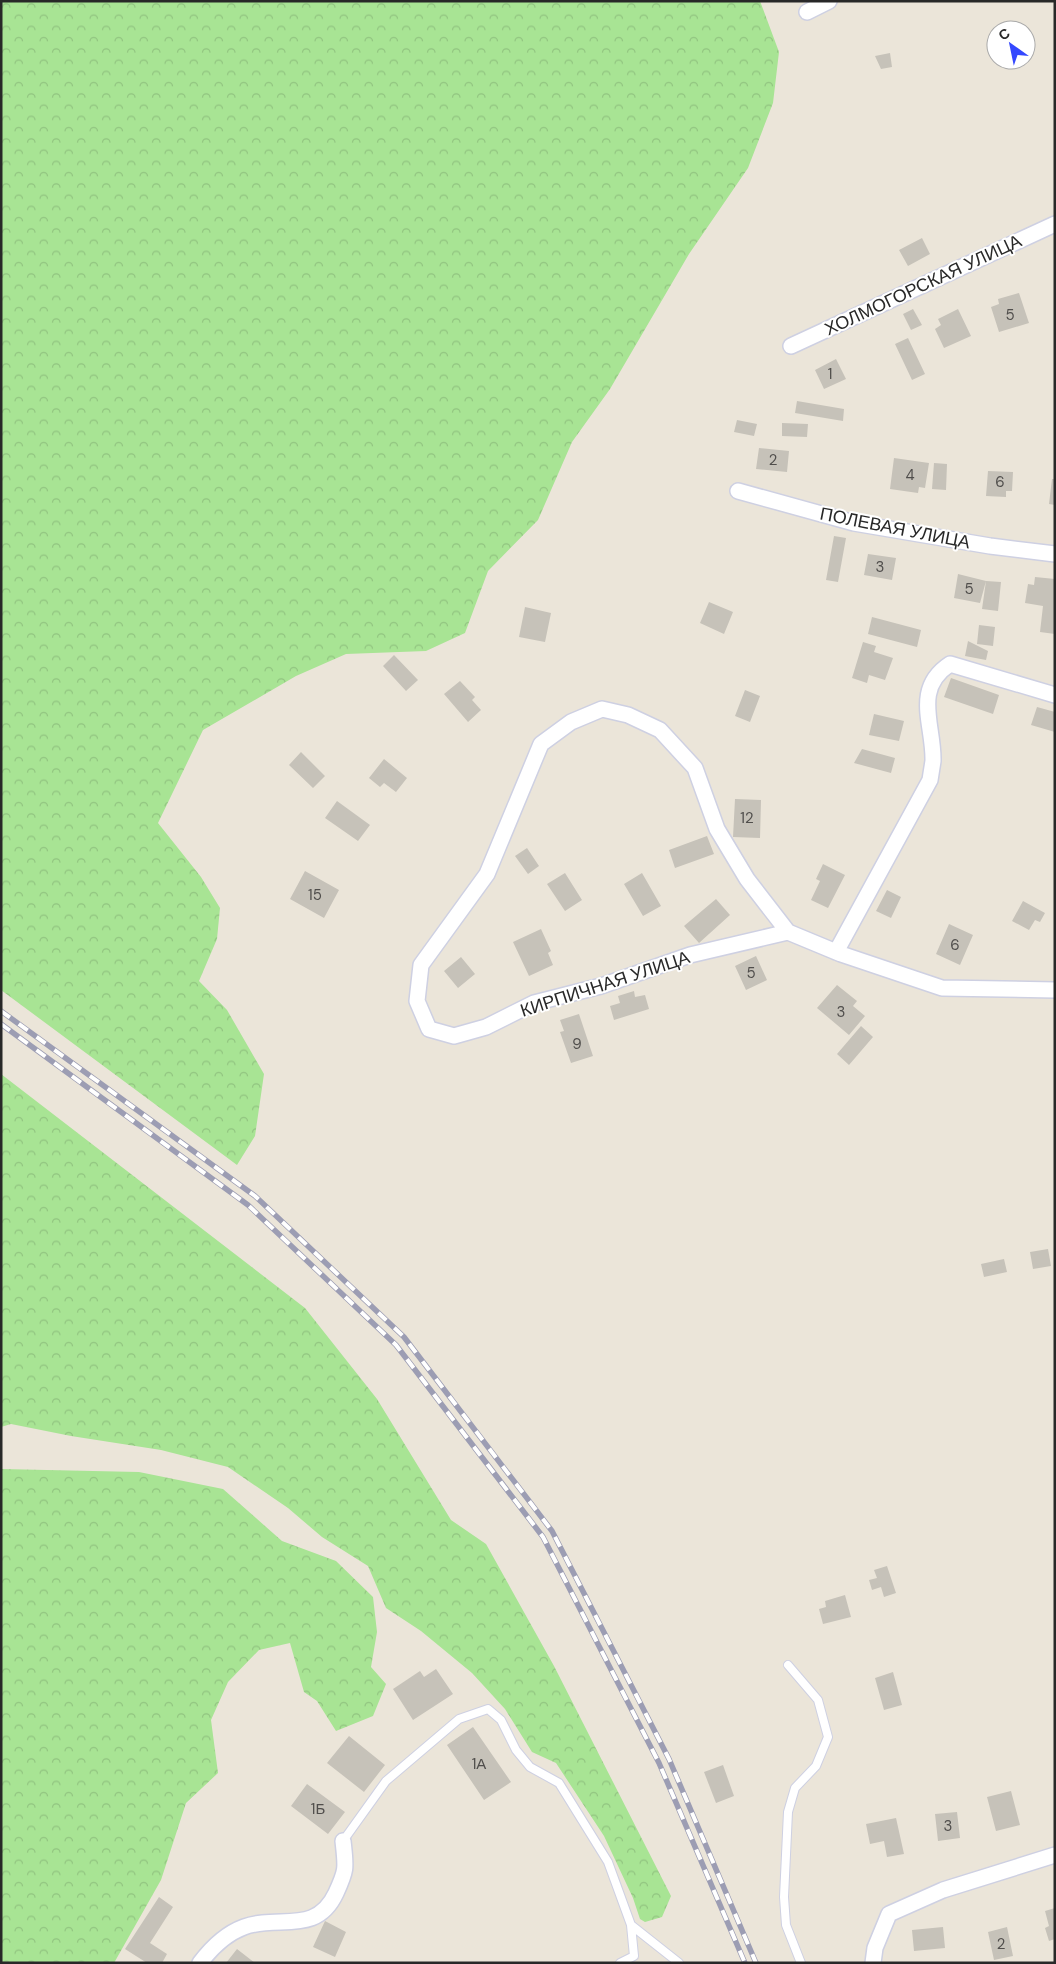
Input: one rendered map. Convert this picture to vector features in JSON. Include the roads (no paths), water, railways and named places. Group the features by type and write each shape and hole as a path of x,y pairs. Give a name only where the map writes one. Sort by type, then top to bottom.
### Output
{"street":[{"path":"808,12 830,1"},
{"name":"ХОЛМОГОРСКАЯ УЛИЦА","path":"790,346 1055,224"},
{"name":"ПОЛЕВАЯ УЛИЦА","path":"738,492 854,523 990,546 1055,554"},
{"path":"836,952 930,780 933,760 927,696 938,672 950,664 984,672 1055,695"},
{"name":"КИРПИЧНАЯ УЛИЦА","path":"788,932 690,956 601,986 534,1003 486,1027 454,1036 429,1029 417,1001 421,965 487,874 540,744 571,722 602,709 628,714 660,730 695,768 717,828 747,879 788,932 836,952 942,988 1055,990"},
{"path":"200,1963 215,1943 245,1927 307,1919 322,1915 333,1899 346,1871 343,1841"},
{"path":"873,1963 875,1948 889,1914 943,1890 1055,1855"}],"lane":[{"path":"788,1665 818,1700 828,1737 816,1766 795,1788 788,1812 784,1897 786,1925 801,1963"},
{"path":"343,1841 386,1781 459,1719 488,1708 501,1720 516,1750 530,1767 559,1783 608,1862 631,1926 634,1956 620,1963"},
{"path":"631,1926 679,1963"}],"railway":[{"path":"1,1011 255,1196 404,1337 552,1531 669,1759 756,1963"},
{"path":"1,1024 248,1205 396,1345 543,1537 659,1763 745,1963"}]}
